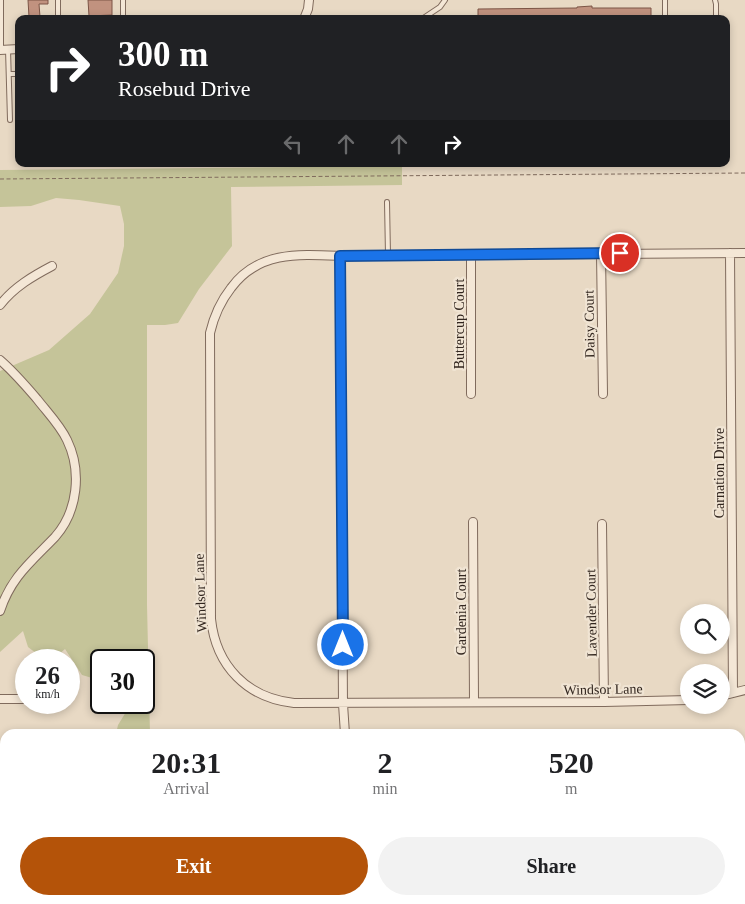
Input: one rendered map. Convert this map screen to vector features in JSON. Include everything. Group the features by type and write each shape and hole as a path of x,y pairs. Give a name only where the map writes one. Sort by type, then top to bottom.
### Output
{"street":[{"path":"306,15 308,0"},
{"name":"Daisy Court","path":"601,253 603,394"},
{"name":"Carnation Drive","path":"730,253 733,693"},
{"name":"Windsor Lane","path":"680,700 294,703 271,698 244,684 227,665 217,646 212,628 210,333 223,298 244,273 255,266 280,257 295,255 745,253"},
{"name":"Buttercup Court","path":"471,255 471,394"},
{"path":"340,256 345,729"},
{"path":"0,305 14,289 52,266"},
{"path":"0,360 19,377 43,406 67,440 74,462 76,486 72,508 61,531 17,576 4,597 0,611"},
{"name":"Gardenia Court","path":"473,522 474,702"},
{"name":"Lavender Court","path":"602,524 604,702"},
{"path":"730,694 745,690"},
{"path":"0,699 15,699"}],"lane":[{"path":"1,0 3,50 9,74 10,120"},
{"path":"58,0 58,15"},
{"path":"123,0 123,15"},
{"path":"428,15 440,7 445,0"},
{"path":"665,0 665,15"},
{"path":"715,0 716,15"},
{"path":"9,74 15,74"},
{"path":"387,202 388,255"}],"path":[{"path":"0,178 745,173"}],"green space":[{"path":"402,167 402,185 231,187 232,246 199,289 178,323 147,325 148,649 90,649 90,677 82,675 80,672 80,649 31,649 28,647 23,631 0,652 0,371 49,350 90,314 118,273 124,246 124,224 120,206 79,200 56,198 31,206 0,207 0,170"},
{"path":"125,714 150,714 150,729 117,729"}],"building":[{"path":"28,0 48,0 48,4 39,4 40,15 29,15"},
{"path":"88,0 112,0 112,15 89,15"},
{"path":"651,8 651,15 478,15 478,9"}],"route":[{"path":"343,645 340,256 620,253"}]}
